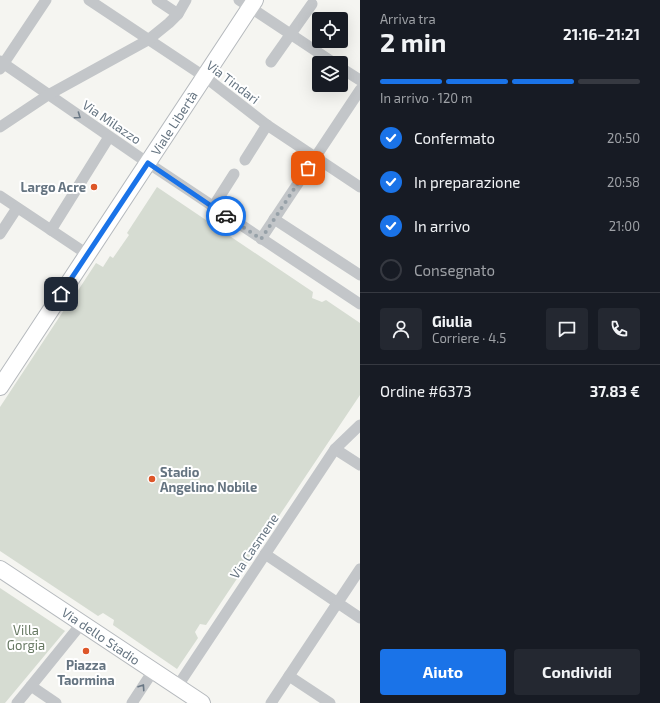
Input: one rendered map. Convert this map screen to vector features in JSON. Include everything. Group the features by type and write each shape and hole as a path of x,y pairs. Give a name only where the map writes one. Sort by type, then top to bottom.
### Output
{"street":[{"path":"1,65 46,0"},
{"name":"Via Tindari","path":"89,0 205,77 266,125 360,187"},
{"path":"157,0 178,14"},
{"path":"0,127 48,95 148,40 178,14 186,0"},
{"path":"248,3 290,34 323,56"},
{"name":"Viale Libertà","path":"0,387 205,77 248,3"},
{"path":"271,62 312,4"},
{"name":"Via Milazzo","path":"1,65 360,304"},
{"path":"348,72 360,80"},
{"path":"261,239 360,90"},
{"path":"244,160 266,125"},
{"path":"51,230 109,136"},
{"path":"213,207 234,174"},
{"path":"0,196 87,254"},
{"path":"0,234 17,208"},
{"path":"274,219 360,275"},
{"name":"Via Casmene","path":"177,687 335,449 360,425"},
{"path":"335,449 360,465"},
{"path":"265,554 360,618"},
{"name":"Via dello Stadio","path":"0,569 202,703"},
{"path":"271,703 360,569"},
{"path":"20,700 82,623"},
{"path":"132,703 153,671"},
{"path":"289,676 330,703"},
{"path":"31,686 56,703"}],"green space":[{"name":"Stadio Angelino Nobile","path":"157,187 313,292 312,298 322,302 326,300 360,323 360,395 206,625 200,624 195,632 198,638 177,669 113,625 114,620 103,613 98,616 0,551 0,407 68,304 73,307 78,301 73,298 96,263 103,267 110,256 113,258 129,235 127,233"},
{"name":"Villa Gorgia","path":"0,588 65,631 5,703 0,703"}],"way so far":[{"path":"226,216 261,239 308,168"}],"place":[{"name":"Largo Acre","path":"94,187"},
{"name":"Stadio Angelino Nobile","path":"152,479"},
{"name":"Piazza Taormina","path":"86,651"}],"route":[{"path":"61,294 148,163 226,216"}]}
